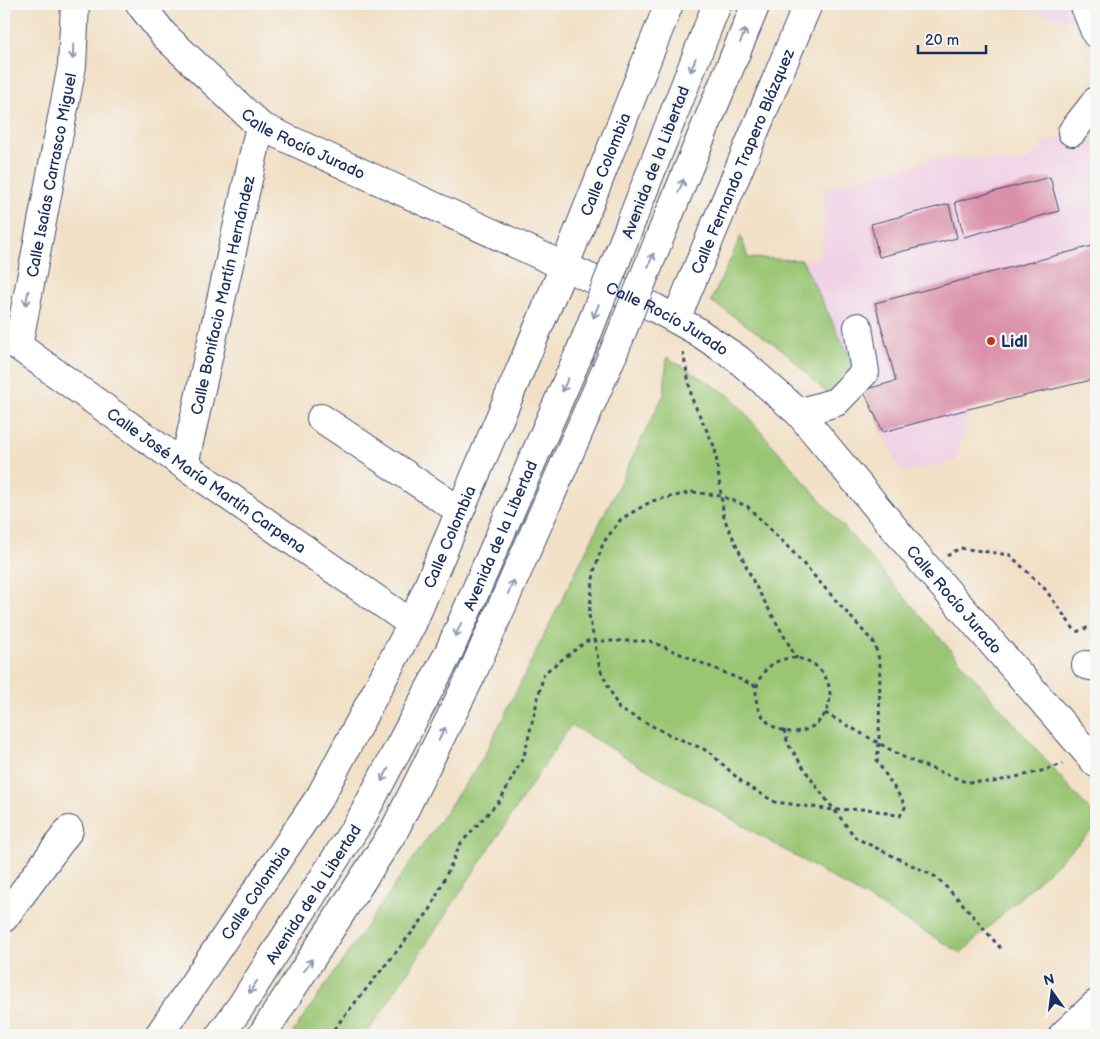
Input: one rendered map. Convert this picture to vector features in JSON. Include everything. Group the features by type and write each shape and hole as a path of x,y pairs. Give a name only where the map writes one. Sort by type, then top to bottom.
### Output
{"street":[{"name":"Calle Isaías Carrasco Miguel","path":"11,340 72,66 74,4"},
{"name":"Calle Rocío Jurado","path":"140,4 164,35 260,126 676,319 738,359 799,413 928,569 1089,754"},
{"name":"Calle Colombia","path":"159,1035 321,795 412,624 564,267 669,4"},
{"name":"Avenida de la Libertad","path":"220,1035 241,1006 362,819 448,654 585,340 717,4"},
{"name":"Avenida de la Libertad","path":"262,1035 394,831 472,674 613,354 756,4"},
{"name":"Calle Fernando Trapero Blázquez","path":"676,319 808,4"},
{"path":"1084,4 1096,34"},
{"path":"1072,132 1096,101"},
{"name":"Calle Bonifacio Martín Hernández","path":"184,465 260,126"},
{"path":"799,413 836,402 865,372 858,327"},
{"name":"Calle José María Martín Carpena","path":"11,340 184,465 412,624"},
{"path":"321,418 460,511"},
{"path":"4,918 69,830"},
{"path":"1063,1035 1096,1004"}],"path":[{"path":"676,319 692,399 715,448 724,518 754,583 797,659"},
{"path":"693,492 721,496 747,506 791,550 874,643 880,662 879,743 876,761 906,806 900,816 868,809 834,810 776,802 743,783 708,751 670,735 619,709 600,669 590,615 594,572 602,544 621,519 652,501 693,492"},
{"path":"928,569 960,548 1010,555 1045,589 1076,632 1092,626"},
{"path":"329,1035 430,910 461,843 501,799 524,756 544,673 587,642 650,641 758,687"},
{"path":"797,659 810,662 822,672 828,683 830,694 829,706 819,722 808,730 791,732 771,725 762,715 757,704 758,687 759,681 769,667 784,660 797,659"},
{"path":"825,713 907,759 966,782 993,782 1062,765 1089,754"},
{"path":"784,730 788,744 815,785 856,838 936,877 962,903 1002,950"}],"shaded area":[{"path":"1005,4 1069,4 1074,22"},
{"name":"Lidl","path":"1096,129 1096,379 969,409 956,461 902,473 802,260 821,258 824,188 942,157 1024,163 1047,141"}],"green space":[{"path":"741,236 748,258 802,260 860,378 836,402 783,350 711,301"},
{"path":"667,357 730,396 1096,818 1096,827 961,953 571,725 366,1035 291,1035 483,758 664,394"}],"building":[{"path":"1050,177 1059,211 964,237 955,202"},
{"path":"949,204 957,238 879,257 871,224"},
{"name":"Lidl","path":"1096,245 1096,379 968,409 883,432 863,390 896,381 875,303"}],"place":[{"name":"Lidl","path":"991,341"}]}
